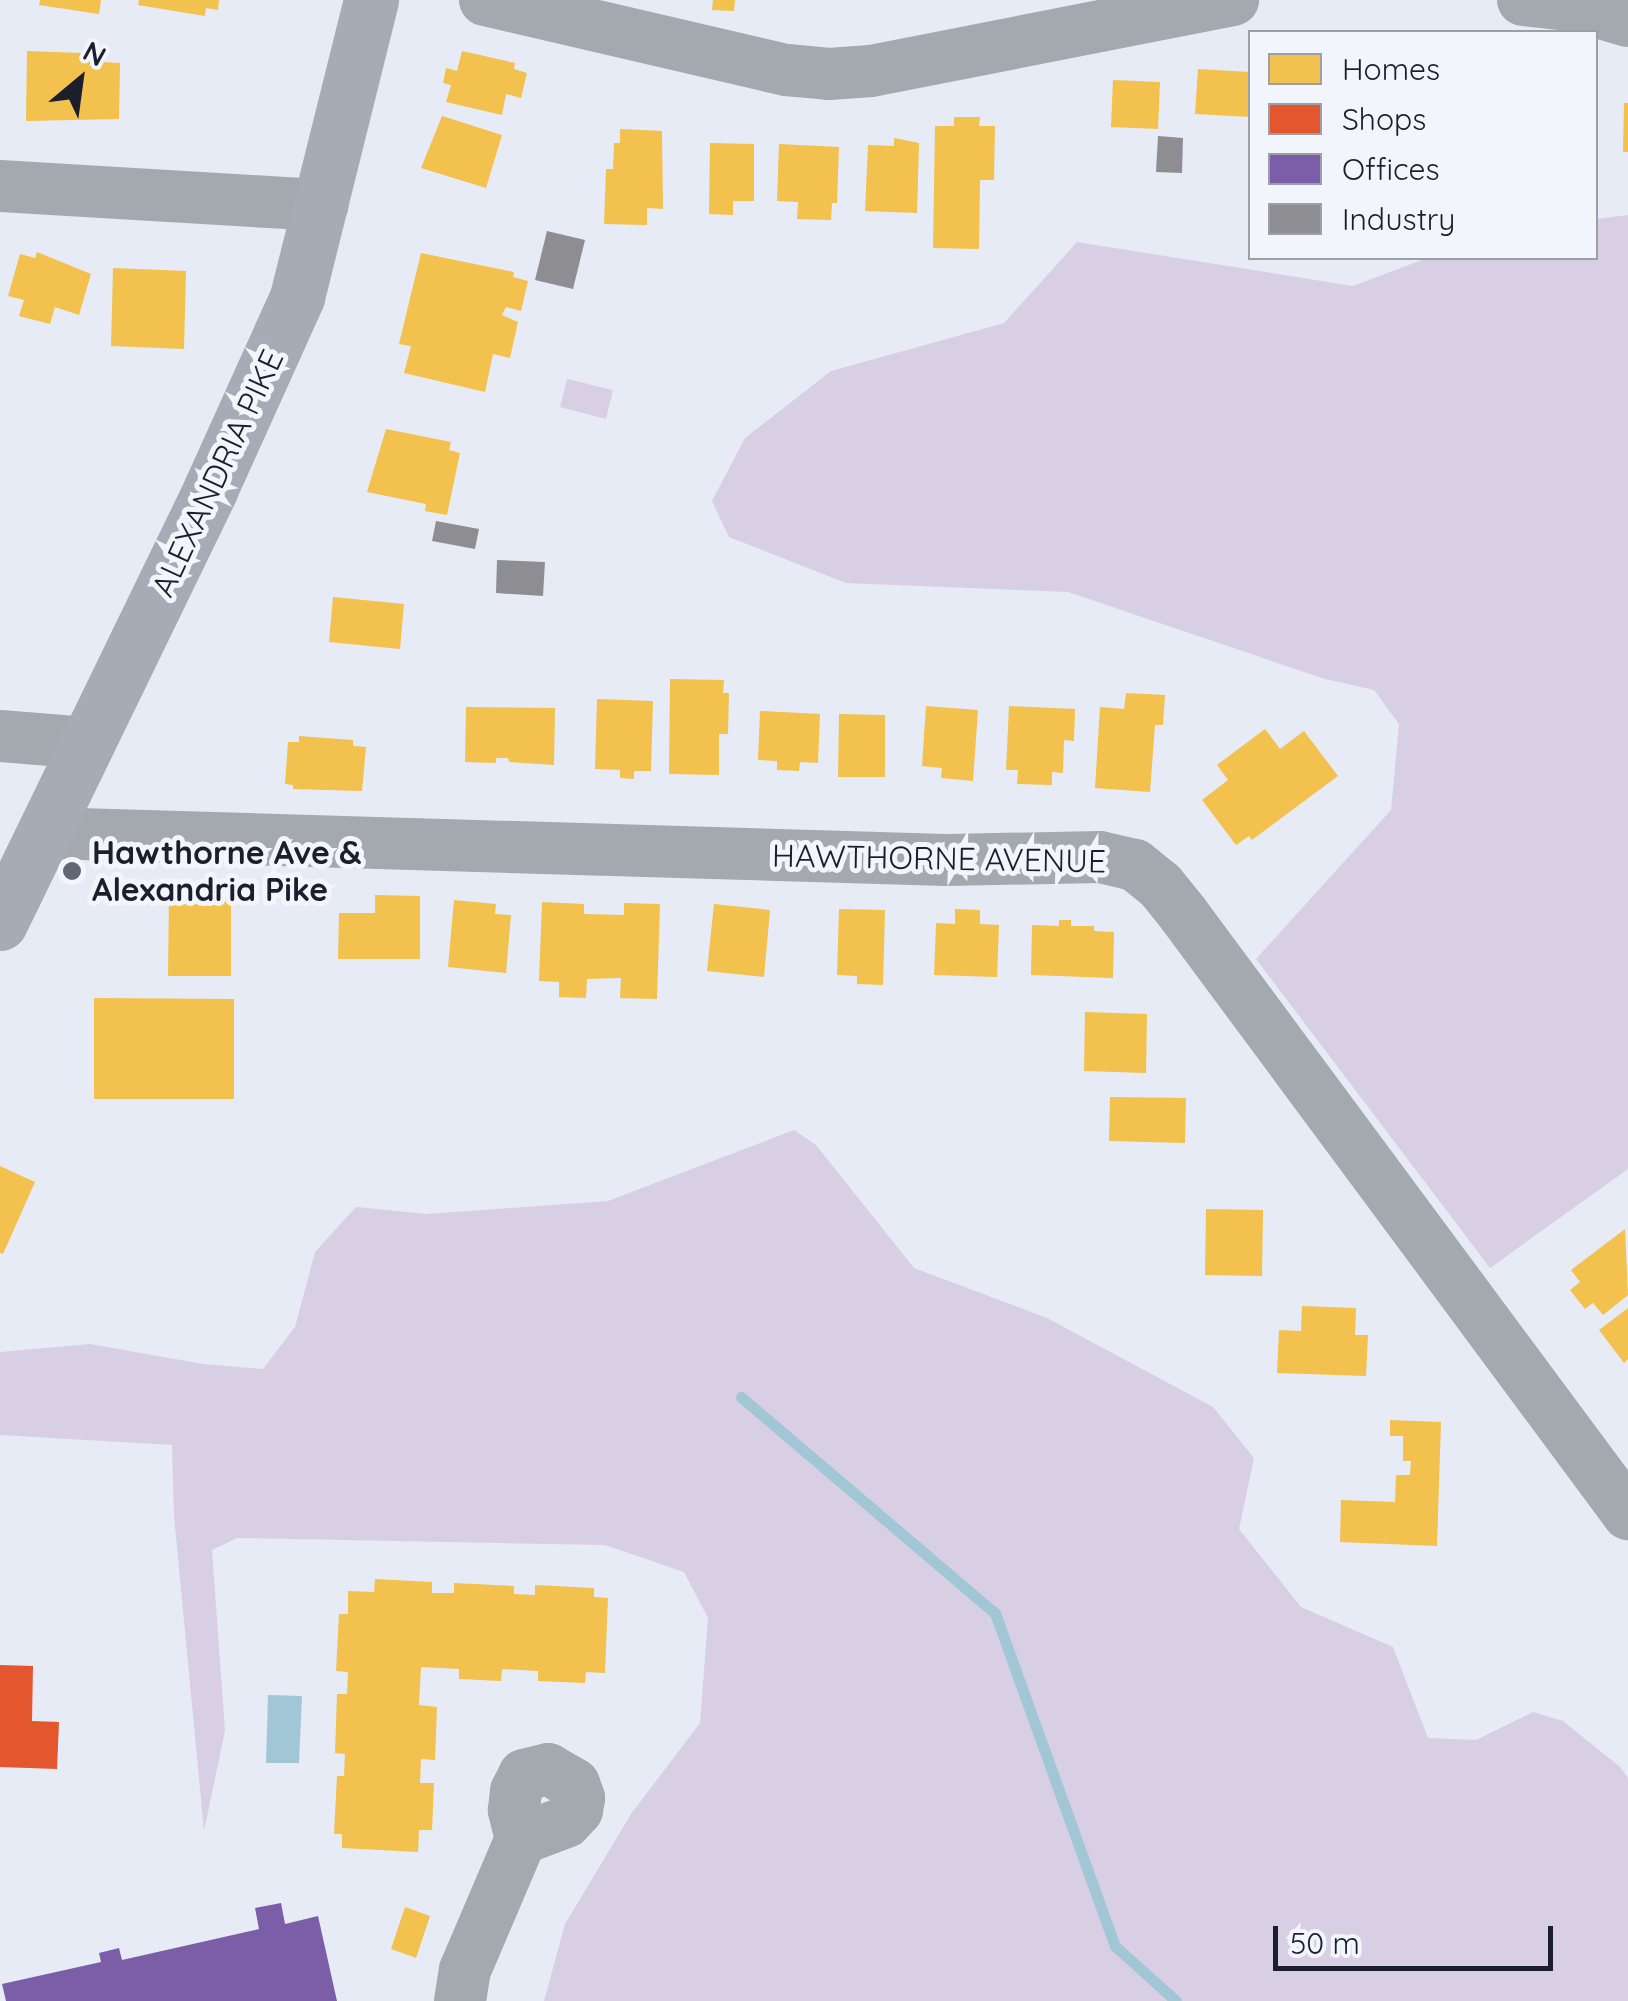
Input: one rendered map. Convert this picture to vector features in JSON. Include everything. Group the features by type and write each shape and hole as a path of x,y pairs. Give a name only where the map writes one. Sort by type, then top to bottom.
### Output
{"main road":[{"name":"ALEXANDRIA PIKE","path":"0,923 275,352 297,297 371,0"}],"street":[{"path":"485,0 787,70 830,74 871,70 1233,0"},
{"path":"1522,0 1576,6 1628,21"},
{"path":"0,186 322,204"},
{"path":"0,736 87,743"},
{"name":"HAWTHORNE AVENUE","path":"46,833 946,860 1100,857 1135,865 1160,885 1184,915 1628,1514"},
{"path":"460,2001 470,1955 521,1840"}],"shaded area":[{"path":"1628,215 1628,1169 1490,1268 1256,959 1391,810 1399,724 1374,690 1325,679 1068,592 846,583 729,537 712,501 745,438 831,371 1004,323 1077,242 1353,286 1422,260 1598,260 1598,219"},
{"path":"567,379 613,390 606,419 560,407"},
{"path":"794,1130 816,1145 914,1268 1047,1318 1213,1407 1254,1458 1239,1529 1301,1607 1393,1647 1428,1738 1476,1740 1533,1712 1563,1721 1620,1767 1628,1778 1628,2001 544,2001 565,1924 631,1814 700,1723 708,1618 684,1572 605,1545 237,1538 212,1550 225,1731 204,1831 174,1516 172,1445 0,1435 0,1352 90,1344 203,1364 263,1369 295,1327 315,1252 356,1207 426,1214 608,1201"}],"water":[{"path":"268,1695 302,1696 299,1763 266,1763"}],"building: Homes":[{"path":"40,0 101,0 99,14 39,5"},
{"path":"139,0 219,0 218,10 206,8 205,16 138,5"},
{"path":"713,0 735,0 734,11 712,10"},
{"path":"27,51 82,53 82,61 120,63 119,119 26,121"},
{"path":"462,51 515,63 514,69 527,73 521,98 506,94 502,115 446,102 451,85 443,83 446,68 457,71"},
{"path":"1198,69 1248,72 1248,117 1195,114"},
{"path":"1113,80 1160,82 1158,129 1111,127"},
{"path":"1624,103 1628,103 1628,152 1623,152"},
{"path":"442,116 502,135 486,188 421,168"},
{"path":"954,117 980,117 979,126 995,126 994,180 980,180 979,249 933,248 935,126 954,126"},
{"path":"620,129 662,131 663,209 647,208 647,225 604,224 606,169 613,169 614,143 620,143"},
{"path":"894,138 919,143 917,213 865,211 868,145 894,146"},
{"path":"710,143 754,144 754,201 733,201 733,215 709,214"},
{"path":"779,144 839,147 837,203 832,203 831,220 797,219 798,202 777,201"},
{"path":"37,252 91,274 79,315 55,307 50,324 19,316 24,300 8,296 20,254 35,258"},
{"path":"421,253 514,272 513,277 528,281 521,311 506,307 502,315 518,322 510,358 493,354 485,392 404,373 411,346 399,344"},
{"path":"113,268 186,271 184,349 111,346"},
{"path":"386,429 451,442 449,450 460,453 447,515 425,511 426,504 367,492"},
{"path":"333,597 404,604 400,649 329,642"},
{"path":"670,679 724,680 723,693 729,693 728,734 719,734 719,775 669,774"},
{"path":"1126,693 1165,695 1163,725 1155,725 1150,792 1095,788 1100,707 1124,709"},
{"path":"597,699 653,701 651,771 634,771 634,779 620,778 620,770 595,769"},
{"path":"926,706 978,710 973,781 941,778 942,768 922,766"},
{"path":"1009,706 1075,709 1074,741 1064,740 1063,773 1052,772 1052,785 1017,784 1018,770 1006,770"},
{"path":"466,707 555,708 554,765 509,762 508,758 496,758 496,763 465,762"},
{"path":"760,711 820,714 818,763 800,762 799,771 777,770 777,761 758,760"},
{"path":"839,714 885,715 885,777 838,777"},
{"path":"1265,729 1280,749 1304,731 1338,776 1252,840 1249,836 1236,845 1202,800 1228,780 1217,765"},
{"path":"299,736 353,740 353,746 366,747 362,791 293,789 293,785 285,784 288,742 299,742"},
{"path":"169,895 231,895 231,976 168,976"},
{"path":"375,895 420,896 420,959 338,959 339,913 375,913"},
{"path":"454,900 496,904 495,914 511,915 506,973 448,967"},
{"path":"542,902 584,904 584,914 624,915 624,903 660,904 657,999 620,998 621,978 587,979 586,998 559,997 559,982 539,981"},
{"path":"714,904 770,910 764,977 707,971"},
{"path":"839,909 885,910 883,985 857,984 857,976 837,975"},
{"path":"955,909 980,910 980,924 999,925 997,977 934,975 936,923 955,924"},
{"path":"1059,920 1071,920 1071,926 1094,926 1094,931 1114,932 1113,978 1031,975 1032,925 1059,926"},
{"path":"94,998 234,999 234,1099 94,1099"},
{"path":"1085,1012 1147,1014 1146,1073 1084,1071"},
{"path":"1110,1097 1186,1098 1185,1143 1109,1141"},
{"path":"0,1166 35,1182 3,1254 0,1253"},
{"path":"1206,1209 1263,1210 1262,1276 1205,1275"},
{"path":"1625,1229 1628,1295 1603,1315 1593,1303 1585,1309 1570,1290 1580,1282 1571,1270"},
{"path":"1302,1306 1356,1308 1355,1335 1368,1335 1366,1376 1277,1373 1279,1330 1301,1331"},
{"path":"1628,1308 1628,1359 1624,1363 1599,1330"},
{"path":"1390,1420 1441,1422 1437,1546 1340,1542 1341,1500 1395,1502 1396,1475 1410,1475 1411,1461 1403,1461 1403,1436 1390,1436"},
{"path":"375,1579 432,1582 432,1593 454,1593 454,1583 514,1586 514,1594 535,1595 535,1585 594,1588 594,1597 608,1598 605,1673 586,1672 585,1683 538,1681 538,1671 502,1669 501,1681 459,1679 459,1669 421,1667 419,1705 437,1707 435,1760 421,1759 420,1783 434,1783 432,1830 419,1830 418,1852 342,1848 342,1834 334,1834 337,1776 344,1776 345,1754 335,1753 337,1694 347,1694 348,1672 336,1671 339,1614 348,1614 348,1591 374,1592"},
{"path":"405,1907 430,1916 416,1958 391,1949"}],"building: Shops":[{"path":"0,1665 33,1666 32,1721 59,1722 57,1769 0,1767"}],"building: Offices":[{"path":"281,1903 285,1924 318,1916 337,2001 6,2001 2,1984 101,1962 99,1953 119,1948 122,1960 259,1929 255,1908"}],"building: Industry":[{"path":"1158,136 1183,138 1182,173 1156,172"},
{"path":"547,231 585,240 573,289 535,280"},
{"path":"436,521 479,529 475,549 432,541"},
{"path":"497,560 545,562 543,596 496,593"}],"waterway":[{"path":"741,1397 995,1613 1115,1946 1176,2001"}],"place":[{"name":"Hawthorne Ave & Alexandria Pike","path":"72,871"}]}
